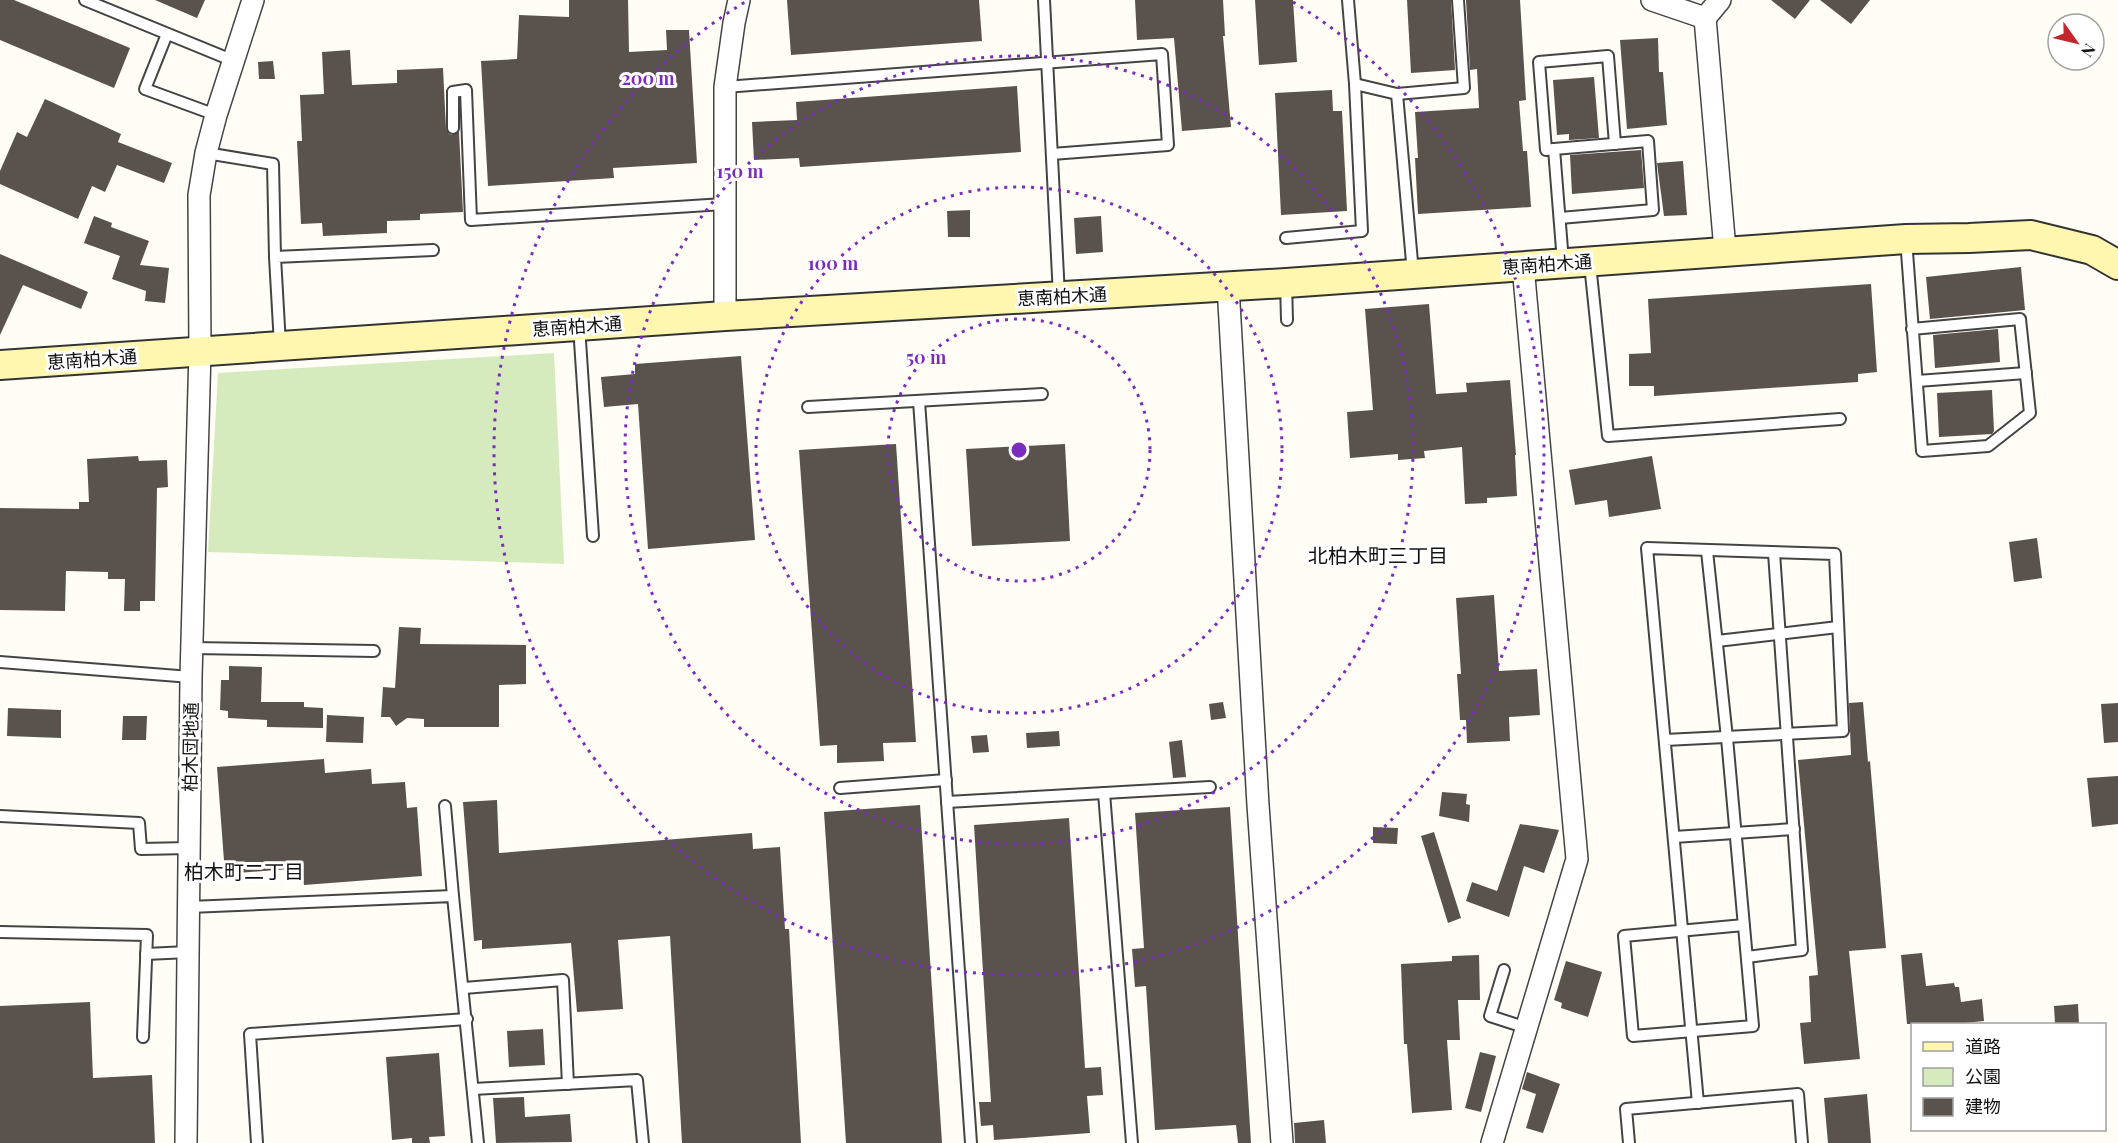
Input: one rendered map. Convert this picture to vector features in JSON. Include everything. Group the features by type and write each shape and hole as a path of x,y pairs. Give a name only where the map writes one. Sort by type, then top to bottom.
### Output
{"street":[{"name":"柏木団地通","path":"186,1143 191,677 200,351 199,195 206,153 216,115 253,0"},
{"path":"725,316 725,87 739,0"},
{"path":"1652,0 1706,18"},
{"path":"1720,0 1706,18 1725,250"},
{"name":"恵南柏木通","path":"0,365 725,316 1286,283 1906,238 2031,235 2092,250 2118,265"},
{"path":"1492,1143 1577,859 1522,266"},
{"path":"1228,286 1258,805 1282,1143"}],"lane":[{"path":"86,0 234,61"},
{"path":"1044,0 1059,296"},
{"path":"1286,238 1362,231 1355,84 1348,0"},
{"path":"1355,84 1398,94 1464,88 1458,0"},
{"path":"167,34 145,88 216,115"},
{"path":"725,87 1162,54 1168,145 1052,154"},
{"path":"1560,218 1653,210 1647,141 1615,144 1554,149 1546,150 1539,62 1608,56 1615,144"},
{"path":"453,129 453,92 466,90 471,220 724,204"},
{"path":"1398,94 1413,274"},
{"path":"1554,149 1560,218 1576,262 1608,436 1840,419"},
{"path":"206,153 273,164 280,346"},
{"path":"1906,238 1912,329 1922,451 1988,446 2030,413 2020,319 1912,329"},
{"path":"275,258 433,250"},
{"path":"1286,283 1287,320"},
{"path":"579,326 593,536"},
{"path":"1917,381 2026,373"},
{"path":"808,407 1042,394"},
{"path":"919,401 971,1143"},
{"path":"1665,740 1843,731 1835,554 1647,548 1698,1102"},
{"path":"1707,550 1727,738 1736,833 1753,1026 1633,1036 1624,936 1744,925"},
{"path":"1747,957 1803,950 1774,553"},
{"path":"1717,641 1838,627"},
{"path":"192,648 374,651"},
{"path":"0,662 191,677"},
{"path":"840,788 946,780"},
{"path":"947,802 1209,787"},
{"path":"1104,793 1132,1143"},
{"path":"445,806 478,1143"},
{"path":"0,816 139,823 141,849 189,848"},
{"path":"1674,837 1794,829"},
{"path":"189,907 453,896"},
{"path":"0,932 147,935 143,1037"},
{"path":"146,954 188,952"},
{"path":"1504,970 1490,1016 1527,1028"},
{"path":"464,988 562,980 568,1084"},
{"path":"256,1143 250,1034 467,1019"},
{"path":"473,1089 637,1080 643,1143"},
{"path":"1629,1143 1626,1109 1798,1094 1802,1143"}],"green space":[{"path":"554,353 564,564 208,552 218,373"}],"building":[{"path":"0,0 14,0 130,48 114,88 0,40"},
{"path":"155,0 205,0 197,18"},
{"path":"569,0 628,0 629,52 667,50 666,30 689,30 697,163 613,168 614,178 488,186 481,61 517,59 519,15 569,17"},
{"path":"787,0 979,0 982,41 791,55"},
{"path":"1135,0 1223,0 1225,36 1223,36 1231,127 1182,131 1174,38 1137,40"},
{"path":"1255,0 1293,0 1297,62 1259,65"},
{"path":"1407,0 1451,0 1455,70 1411,73"},
{"path":"1466,0 1520,0 1526,100 1519,101 1523,151 1527,151 1531,207 1418,214 1415,112 1479,108 1477,69 1470,70"},
{"path":"1771,0 1810,0 1795,19"},
{"path":"1820,0 1870,0 1851,24"},
{"path":"1658,38 1659,72 1663,72 1667,125 1627,129 1620,40"},
{"path":"350,50 352,85 397,83 397,70 443,68 446,129 452,135 459,132 463,212 420,214 420,220 387,221 387,233 323,236 322,223 301,224 297,141 302,141 300,95 324,94 322,52"},
{"path":"273,61 275,79 259,79 258,62"},
{"path":"1594,77 1599,138 1569,140 1569,134 1557,135 1553,80"},
{"path":"1017,86 1021,152 800,167 799,158 754,160 752,122 797,120 796,102"},
{"path":"1332,90 1333,111 1342,111 1347,211 1281,215 1275,93"},
{"path":"45,99 121,134 118,142 172,163 164,183 117,165 105,192 92,186 78,219 0,184 0,171 17,132 27,137"},
{"path":"1641,150 1644,188 1572,194 1570,155"},
{"path":"1683,161 1687,215 1664,216 1657,163"},
{"path":"970,210 970,237 948,237 947,211"},
{"path":"94,216 112,223 111,227 149,241 140,265 169,268 165,303 145,301 146,291 112,279 120,256 84,243"},
{"path":"1101,216 1103,252 1076,254 1074,218"},
{"path":"0,254 88,292 81,309 23,285 0,335"},
{"path":"2021,267 2025,310 1930,319 1926,277"},
{"path":"1871,284 1877,372 1858,374 1858,382 1654,396 1654,386 1629,386 1629,354 1651,353 1648,299"},
{"path":"1429,304 1436,394 1467,392 1466,383 1510,380 1517,496 1487,498 1487,503 1465,504 1462,447 1424,451 1425,458 1398,460 1398,454 1350,458 1347,412 1373,410 1365,309"},
{"path":"1998,329 2000,362 1935,368 1933,335"},
{"path":"741,356 755,540 648,549 638,404 604,407 601,377 635,374 635,364"},
{"path":"1992,390 1994,431 1992,434 1939,437 1937,393"},
{"path":"896,444 916,742 883,743 884,761 837,763 837,745 820,746 799,450"},
{"path":"1065,444 1070,541 972,546 966,449"},
{"path":"138,456 139,461 167,460 168,487 157,488 155,601 140,601 140,611 124,611 125,579 108,579 108,572 66,571 65,611 0,610 0,508 79,509 79,502 89,502 87,459"},
{"path":"1652,456 1661,509 1609,517 1607,500 1575,505 1569,470"},
{"path":"2037,538 2042,578 2014,582 2009,542"},
{"path":"1494,595 1499,671 1537,669 1540,715 1509,717 1510,741 1467,743 1466,720 1460,720 1457,674 1461,674 1456,598"},
{"path":"399,627 421,628 420,644 526,645 526,684 499,685 499,727 424,727 424,719 407,718 396,726 390,717 381,717 383,687 395,688"},
{"path":"229,666 262,667 261,702 304,702 304,707 323,708 323,728 267,727 267,720 228,718 228,711 220,710 221,680 229,680"},
{"path":"1223,702 1226,718 1211,720 1209,704"},
{"path":"1863,702 1886,948 1849,951 1860,1059 1804,1064 1800,1023 1811,1022 1809,976 1818,975 1798,760 1851,755 1849,703"},
{"path":"2118,703 2118,742 2104,743 2101,704"},
{"path":"8,708 61,710 61,738 7,736"},
{"path":"327,715 364,717 363,743 326,742"},
{"path":"123,716 147,716 146,740 122,740"},
{"path":"1059,731 1060,746 1027,748 1026,733"},
{"path":"987,735 989,752 973,753 971,736"},
{"path":"1182,740 1186,777 1173,778 1169,742"},
{"path":"324,759 325,773 371,769 372,784 405,782 407,808 417,807 422,876 304,885 302,868 225,874 217,767"},
{"path":"2118,776 2118,824 2092,827 2087,778"},
{"path":"1442,792 1467,794 1466,804 1470,805 1469,822 1439,816"},
{"path":"497,800 499,853 752,833 753,849 780,847 785,929 789,929 801,1143 682,1143 670,936 618,940 623,1009 577,1012 571,943 482,949 482,940 474,941 463,802"},
{"path":"920,805 942,1143 846,1143 824,812"},
{"path":"1230,807 1251,1143 1238,1143 1236,1125 1155,1130 1146,986 1135,987 1132,949 1144,948 1135,813"},
{"path":"1069,818 1085,1068 1101,1067 1103,1095 1087,1096 1090,1133 994,1140 993,1125 981,1126 979,1102 991,1102 974,825"},
{"path":"1520,824 1559,830 1544,873 1524,866 1509,917 1466,901 1472,882 1497,891"},
{"path":"1373,827 1398,828 1397,844 1373,843"},
{"path":"1434,832 1461,918 1448,923 1421,836"},
{"path":"1922,953 1926,986 1954,983 1955,987 1959,987 1961,1002 1982,999 1984,1021 1907,1024 1901,955"},
{"path":"1479,955 1480,1000 1458,1000 1460,1040 1447,1040 1452,1110 1412,1113 1407,1044 1404,1044 1401,964 1452,961 1452,956"},
{"path":"1566,961 1602,972 1588,1017 1561,1008 1562,1003 1554,1000"},
{"path":"90,1002 93,1078 152,1075 155,1143 0,1143 0,1006"},
{"path":"2078,1004 2079,1023 2055,1023 2054,1006"},
{"path":"543,1029 545,1065 509,1067 507,1031"},
{"path":"1480,1052 1496,1056 1481,1112 1465,1108"},
{"path":"439,1053 445,1136 429,1137 430,1143 412,1143 412,1138 392,1140 386,1057"},
{"path":"1527,1072 1560,1084 1543,1133 1526,1128 1536,1094 1522,1089"},
{"path":"1867,1094 1871,1143 1828,1143 1824,1098"},
{"path":"524,1097 525,1117 570,1114 572,1142 496,1143 493,1098"},
{"path":"1324,1120 1326,1143 1295,1143 1294,1123"}],"district":[{"name":"北柏木町三丁目","path":"1378,554"},
{"name":"柏木町二丁目","path":"244,870"}]}
